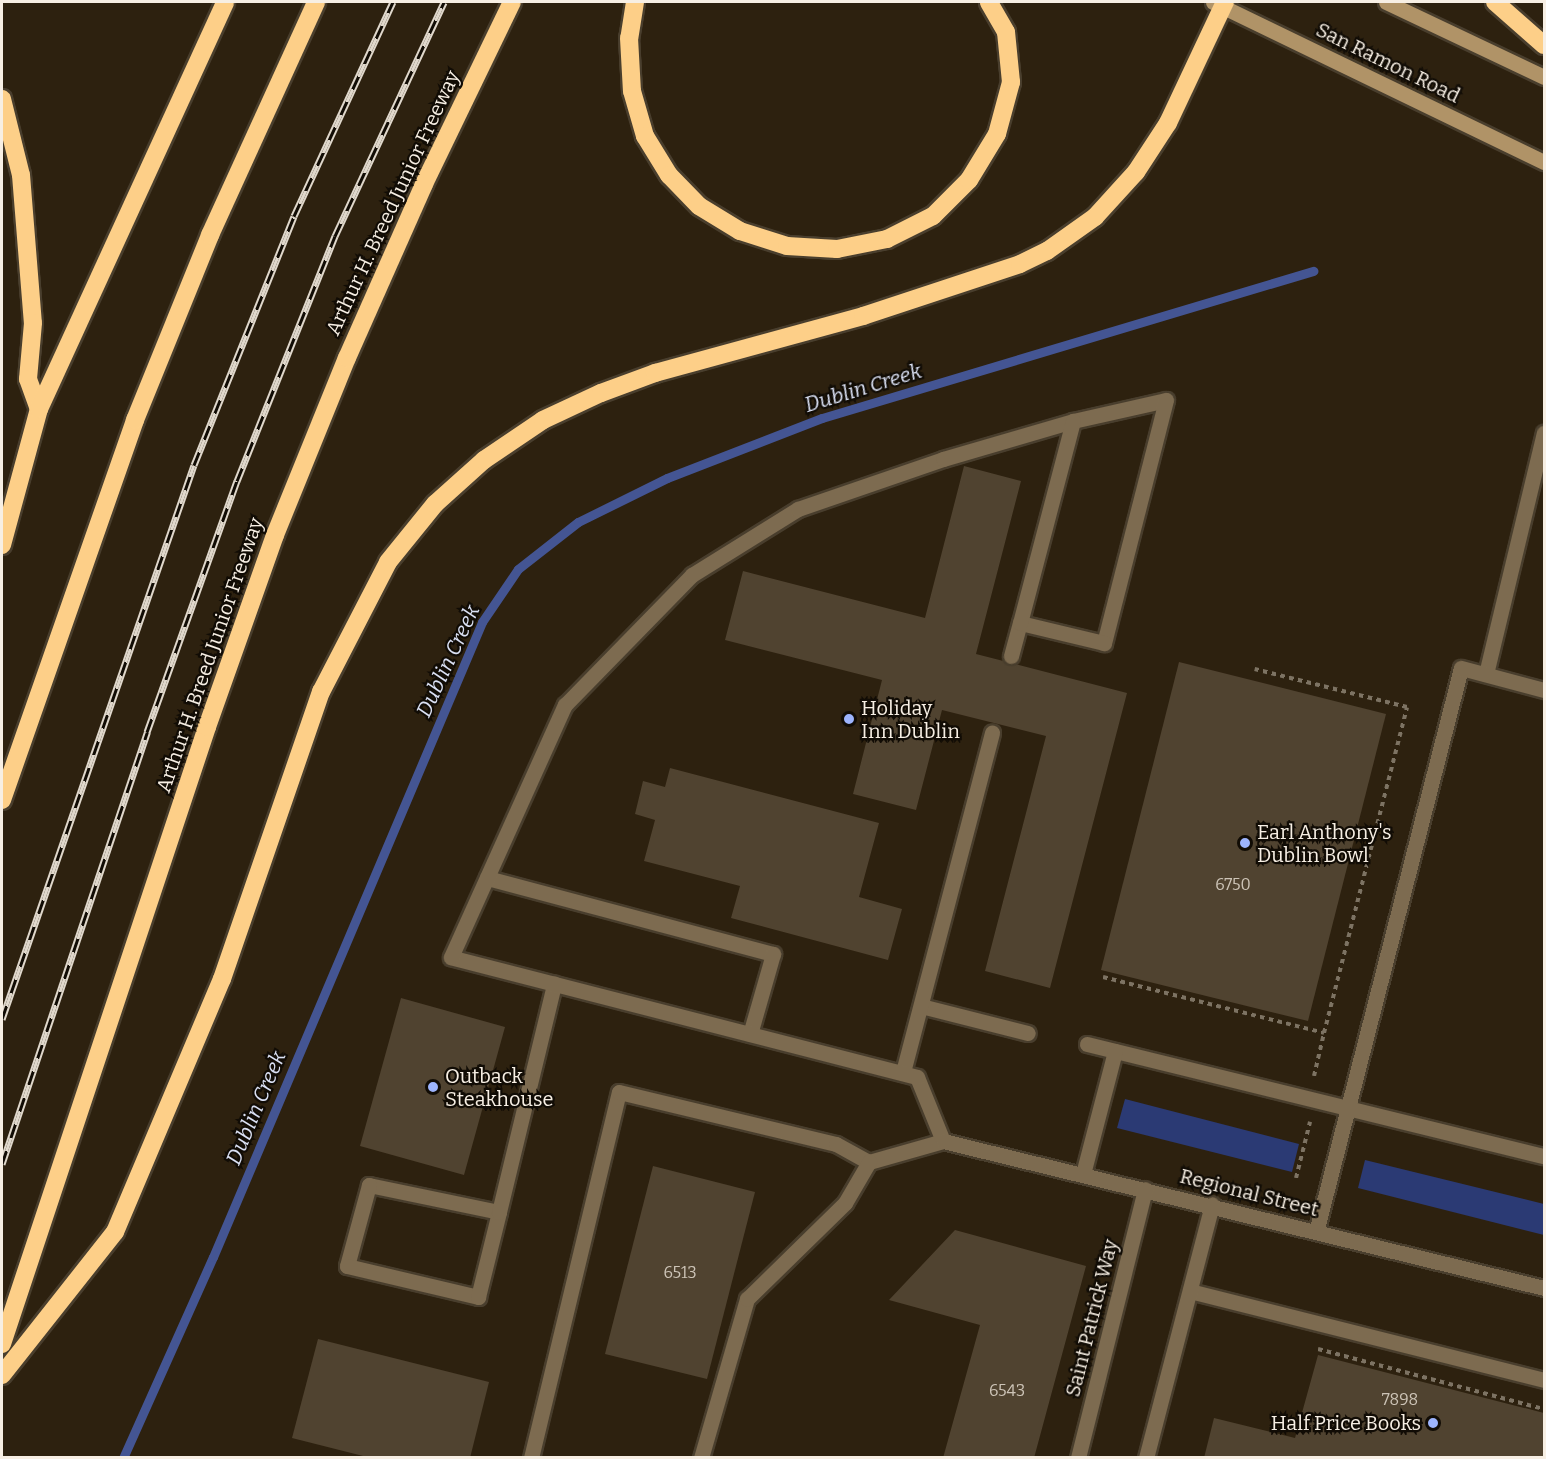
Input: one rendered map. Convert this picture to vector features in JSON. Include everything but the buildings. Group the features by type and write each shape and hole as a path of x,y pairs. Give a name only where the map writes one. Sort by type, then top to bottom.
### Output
{"highway":[{"path":"2,545 39,409 225,2"},
{"path":"2,800 135,420 210,235 316,2"},
{"name":"Arthur H. Breed Junior Freeway","path":"2,1344 207,727 275,535 419,195 512,2"},
{"path":"635,2 629,38 632,91 645,136 669,175 699,206 740,231 787,246 837,249 887,239 933,216 969,180 997,134 1011,82 1006,32 989,2"},
{"path":"1495,2 1545,45"},
{"path":"2,1375 115,1232 222,979 321,692 388,562 435,504 484,460 543,420 602,393 655,372 863,316 1020,264 1047,251 1095,217 1136,172 1168,123 1220,3"},
{"path":"2,99 21,175 33,322 28,379 39,409"}],"main road":[{"path":"1386,2 1545,77"},
{"name":"San Ramon Road","path":"1220,3 1545,162"}],"street":[{"path":"531,1458 619,1092 836,1144 868,1162 943,1141 918,1077 451,957 565,705 692,575 798,509 943,459 1073,421 1166,400 1104,643 1020,623"},
{"path":"1011,656 1073,421"},
{"path":"1486,674 1545,433"},
{"path":"1316,1232 1461,668 1545,690"},
{"path":"903,1072 992,732"},
{"path":"487,878 773,954 750,1034"},
{"path":"499,1212 369,1185 347,1266 478,1297 499,1212 554,984"},
{"path":"921,1006 1028,1033"},
{"path":"1087,1044 1545,1156"},
{"path":"1083,1174 1115,1051"},
{"name":"Regional Street","path":"943,1141 1212,1204 1545,1288"},
{"path":"701,1458 747,1299 845,1203 868,1162"},
{"name":"Saint Patrick Way","path":"1078,1458 1145,1189"},
{"path":"1146,1458 1212,1204"},
{"path":"1190,1291 1545,1380"}],"path":[{"path":"1102,977 1324,1033 1407,707 1255,669"},
{"path":"1315,1348 1545,1409"}],"shaded area":[{"path":"1125,1099 1299,1144 1292,1172 1117,1128"},
{"path":"1365,1160 1544,1204 1544,1235 1358,1188"}],"waterway":[{"name":"Dublin Creek","path":"123,1458 213,1257 482,622 518,569 578,522 667,478 822,418 1313,271"}],"railway":[{"path":"2,1019 194,465 294,216 393,2"},
{"path":"2,1164 147,732 237,481 335,236 444,2"}],"place":[{"name":"Holiday Inn Dublin","path":"849,719"},
{"name":"Earl Anthony's Dublin Bowl","path":"1245,843"},
{"name":"Outback Steakhouse","path":"433,1087"},
{"name":"Half Price Books","path":"1433,1423"}]}
